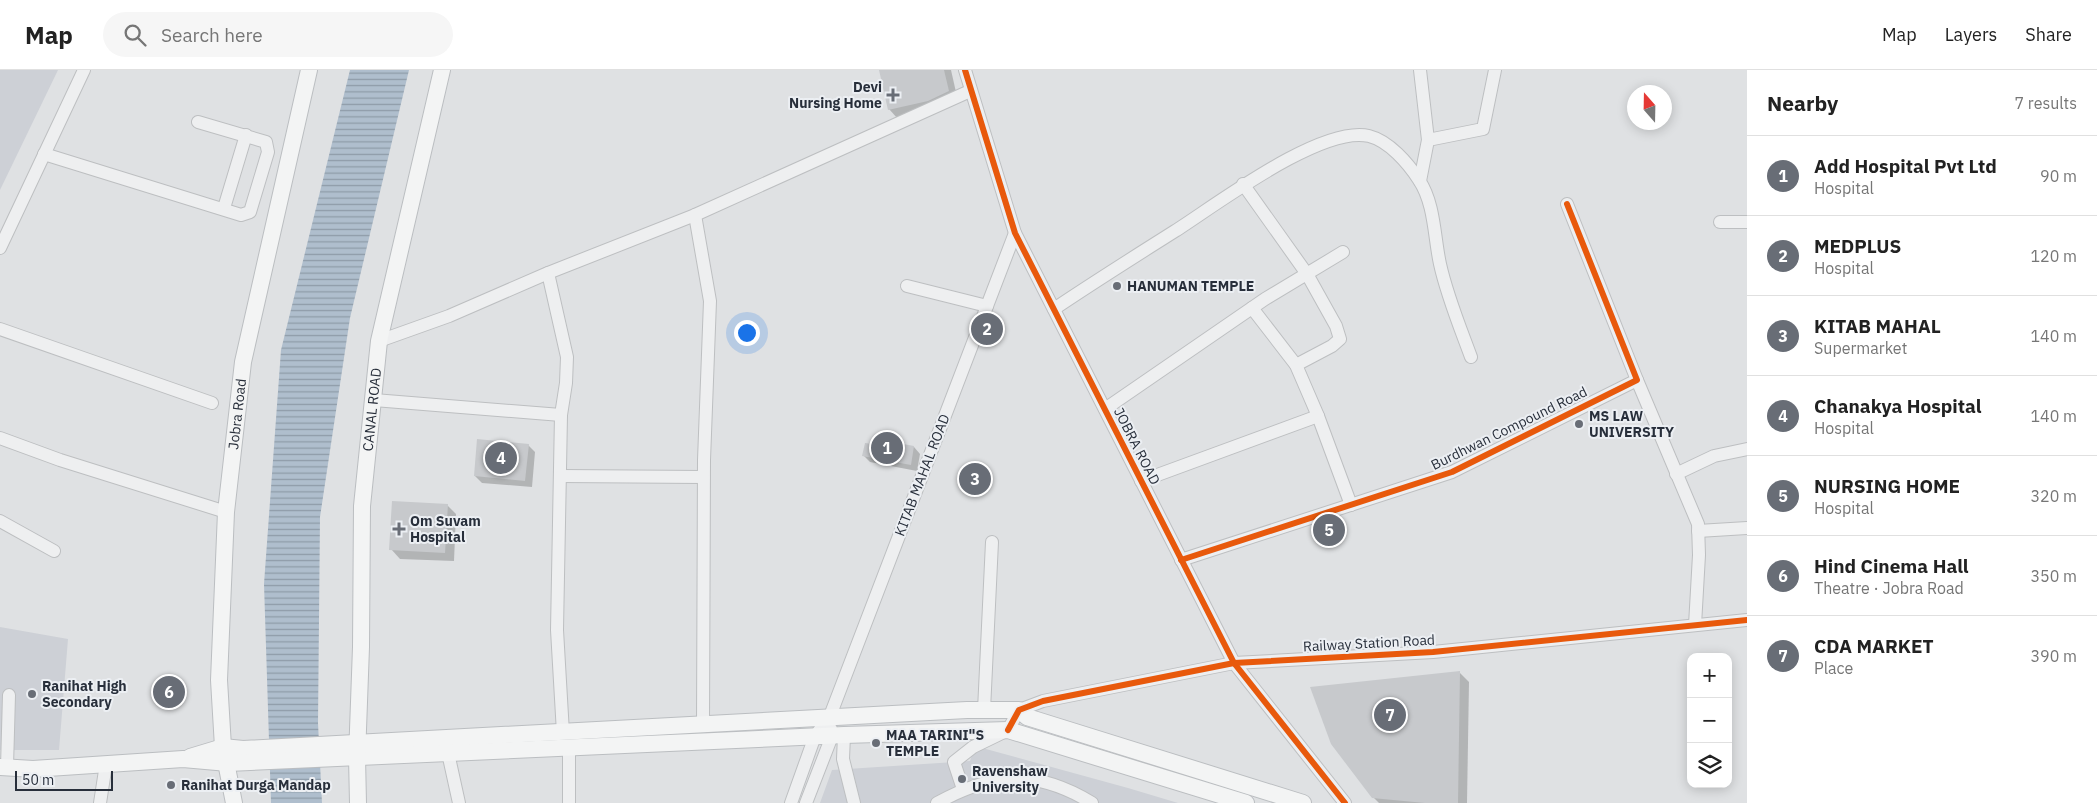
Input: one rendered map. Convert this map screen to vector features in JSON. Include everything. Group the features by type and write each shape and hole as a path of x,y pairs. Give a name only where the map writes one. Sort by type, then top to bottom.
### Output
{"main road":[{"name":"Jobra Road","path":"228,763 223,747 219,680 226,512 243,362 308,70"},
{"name":"CANAL ROAD","path":"358,803 352,750 361,647 362,506 379,341 442,70"},
{"path":"352,750 448,753 703,726 830,716 857,718 984,710 1019,710 1027,717 1303,803"},
{"path":"3,767 34,769 183,759 228,763 244,756 566,740 815,736 1008,730 1246,803"},
{"path":"183,759 223,747 244,756"},
{"path":"228,763 234,803"}],"street":[{"path":"0,248 84,70"},
{"name":"JOBRA ROAD","path":"965,70 1015,233 1234,663 1345,803"},
{"path":"1420,70 1428,140 1420,181"},
{"path":"1428,140 1483,128 1495,70"},
{"path":"379,341 449,316 548,273 695,214 970,91"},
{"path":"44,154 224,208 241,215 250,212 268,152 266,142 198,122"},
{"path":"224,208 246,135"},
{"path":"1054,309 1243,184 1324,142 1353,136 1369,136 1392,147 1420,181 1431,211 1440,265 1452,308 1471,357"},
{"path":"1243,184 1307,274 1336,326 1340,339 1332,346 1296,365"},
{"path":"1567,204 1637,380 1698,524 1699,555 1695,625"},
{"path":"695,214 710,301 704,477 703,726"},
{"path":"1720,222 1747,222"},
{"name":"KITAB MAHAL ROAD","path":"830,716 1015,233"},
{"path":"1105,409 1252,308 1343,252"},
{"path":"548,273 566,357 566,383 561,415 557,630 569,803"},
{"path":"908,286 987,306"},
{"path":"1252,308 1296,365 1318,416 1351,505"},
{"path":"0,329 212,402"},
{"name":"Burdhwan Compound Road","path":"1181,560 1452,472 1637,380"},
{"path":"374,400 561,415"},
{"path":"1141,480 1318,416"},
{"path":"0,438 60,460 226,512"},
{"path":"1676,474 1714,456 1747,449"},
{"path":"561,476 704,477"},
{"path":"0,521 54,550"},
{"path":"1698,531 1747,528"},
{"path":"984,710 992,542"},
{"name":"Railway Station Road","path":"1019,710 1044,701 1234,663 1434,652 1747,620"},
{"path":"3,767 9,696"},
{"path":"962,789 954,762 972,747 1008,730 1019,710"},
{"path":"830,716 838,735 854,803"},
{"path":"791,803 815,736 830,716"},
{"path":"806,803 838,735"},
{"path":"448,753 459,803"},
{"path":"100,803 106,764"},
{"path":"937,803 962,789 986,781 1010,778 1040,781 1067,788 1092,803"}],"shaded area":[{"path":"0,70 58,70 0,190"},
{"name":"Ranihat High Secondary","path":"0,627 68,639 59,750 0,750"},
{"name":"Ravenshaw University","path":"975,746 1178,803 820,803 832,770 970,761"}],"water":[{"path":"350,70 409,70 350,318 320,517 318,723 322,803 271,803 264,584 281,350"}],"building":[{"path":"879,70 944,70 949,91 928,101 888,110"},
{"path":"477,439 529,444 525,481 474,476"},
{"path":"881,440 914,446 911,465 862,456 865,443 880,445"},
{"path":"392,501 448,504 445,553 389,550"},
{"path":"1460,671 1458,803 1425,803 1372,798 1331,744 1310,687"}],"cycle path":[{"path":"965,70 1015,233 1234,663 1345,803"},
{"path":"1181,560 1452,472 1637,380 1567,204"},
{"path":"1008,730 1019,710 1043,701 1234,663 1433,652 1747,620"}],"place":[{"name":"Devi Nursing Home","path":"893,95"},
{"name":"HANUMAN TEMPLE","path":"1117,286"},
{"name":"MEDPLUS","path":"987,329"},
{"name":"MS LAW UNIVERSITY","path":"1579,424"},
{"name":"Add Hospital Pvt Ltd","path":"887,448"},
{"name":"Chanakya Hospital","path":"501,458"},
{"name":"KITAB MAHAL","path":"975,479"},
{"name":"Om Suvam Hospital","path":"399,529"},
{"name":"NURSING HOME","path":"1329,530"},
{"name":"Hind Cinema Hall","path":"169,692"},
{"name":"Ranihat High Secondary","path":"32,694"},
{"name":"CDA MARKET","path":"1390,715"},
{"name":"MAA TARINI\"S TEMPLE","path":"876,743"},
{"name":"Ravenshaw University","path":"962,779"},
{"name":"Ranihat Durga Mandap","path":"171,785"}]}
